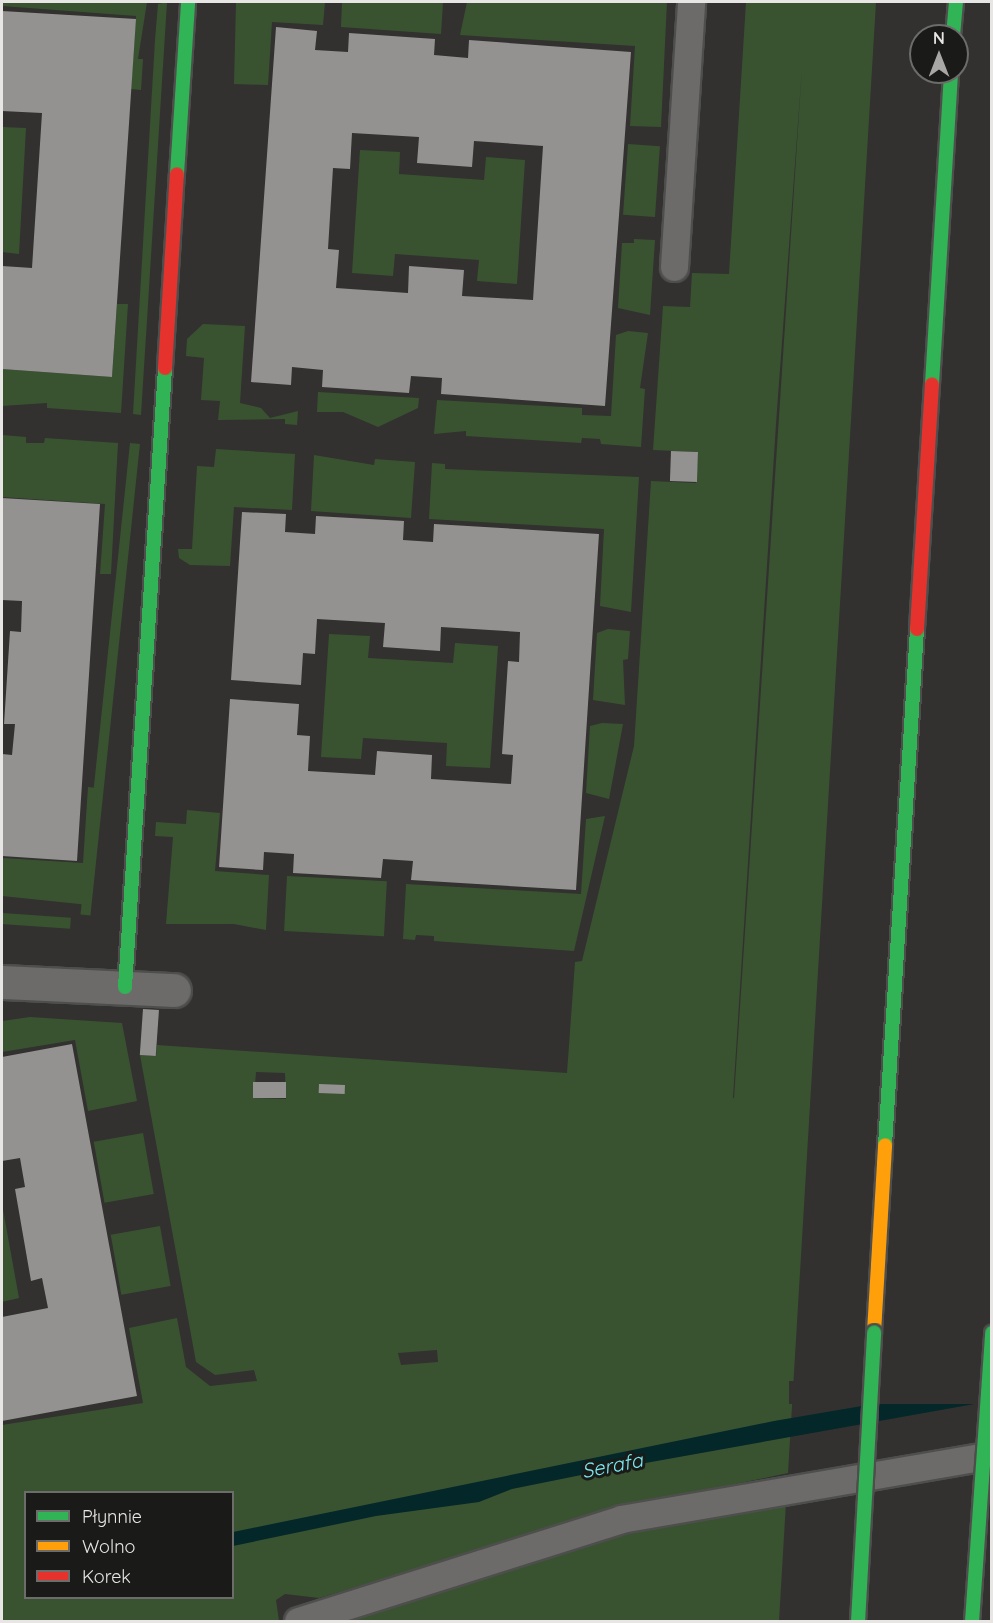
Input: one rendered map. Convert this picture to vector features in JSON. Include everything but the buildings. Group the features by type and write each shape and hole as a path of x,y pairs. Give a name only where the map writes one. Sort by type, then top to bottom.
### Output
{"main road":[{"path":"124,987 188,2"},
{"path":"954,24 956,2"},
{"path":"858,1622 950,84"},
{"path":"972,1622 992,1333"}],"street":[{"path":"2,982 174,990"}],"lane":[{"path":"674,267 691,2"},
{"path":"298,1622 621,1519 992,1455"}],"green space":[{"path":"2,2 147,2 138,59 143,59 141,90 131,89 136,16 2,6"},
{"path":"167,2 141,415 133,414 155,40 158,4"},
{"path":"236,2 325,2 323,25 272,22 268,85 234,84"},
{"path":"342,2 443,2 441,34 341,27"},
{"path":"467,2 667,2 661,127 630,126 635,46 460,35"},
{"path":"746,2 876,2 788,1473 622,1508 319,1598 285,1594 276,1600 279,1621 2,1622 2,1425 143,1403 129,1328 177,1318 186,1367 210,1386 257,1381 254,1370 215,1375 196,1362 140,1055 156,1056 157,1045 567,1073 575,962 582,961 634,746 651,481 696,483 698,452 653,450 663,306 690,307 692,273 729,274","holes":["802,68 734,1098 733,1098 776,424","256,1072 285,1073 286,1099 254,1098","437,1350 438,1362 401,1365 398,1353"]},
{"path":"2,127 26,128 19,254 2,252"},
{"path":"628,144 660,146 655,217 623,215"},
{"path":"360,150 400,152 399,174 484,180 486,157 525,160 517,284 477,281 479,260 395,254 393,276 352,273"},
{"path":"634,239 655,240 650,315 618,308 622,243 634,243"},
{"path":"117,304 128,304 121,413 47,408 47,403 2,406 2,369 112,377"},
{"path":"203,324 245,326 240,403 261,408 270,418 298,411 297,425 285,424 285,419 218,420 220,401 201,400 204,358 186,356 187,339"},
{"path":"628,331 648,333 640,388 645,389 641,447 601,444 600,439 582,438 581,443 466,436 466,431 434,434 437,400 582,408 582,415 611,416 616,335"},
{"path":"318,392 419,398 418,408 378,427 343,412 317,412"},
{"path":"2,435 26,437 26,443 44,443 45,438 118,443 111,574 100,574 105,504 2,497"},
{"path":"130,443 140,444 90,915 80,914"},
{"path":"216,449 295,454 292,510 234,507 230,566 190,565 179,558 178,549 192,549 197,466 214,467"},
{"path":"314,455 374,465 375,459 415,462 411,518 311,511"},
{"path":"432,463 445,464 445,469 639,477 631,612 600,606 604,529 429,519"},
{"path":"608,629 630,631 628,659 623,660 625,705 593,700 597,633"},
{"path":"329,634 370,636 368,658 453,663 455,643 498,646 490,768 446,766 447,743 363,738 361,759 321,757"},
{"path":"602,723 623,724 609,799 586,793 590,726"},
{"path":"88,787 97,788 89,905 2,896 2,858 83,863"},
{"path":"187,810 220,813 215,871 269,875 266,930 234,924 166,924 173,837 155,836 156,822 186,824"},
{"path":"605,816 574,951 434,941 434,936 416,935 415,940 403,939 406,884 581,894 586,819"},
{"path":"287,876 387,881 384,936 284,931"},
{"path":"2,913 71,918 70,929 2,924"},
{"path":"30,1017 122,1023 137,1101 88,1111 75,1040 2,1052 2,1021"},
{"path":"143,1133 154,1194 105,1203 94,1142"},
{"path":"2,1204 19,1298 2,1302"},
{"path":"160,1226 171,1286 121,1295 111,1235"},
{"path":"786,1502 779,1621 343,1622 599,1540"}],"water":[{"name":"Serafa","path":"991,1384 991,1401 601,1471 512,1489 479,1502 376,1516 234,1546 234,1532 774,1421"}],"pier":[{"path":"789,1381 992,1381 992,1404 789,1404"}],"traffic: fast":[{"path":"177,174 188,2"},
{"path":"954,24 956,2"},
{"path":"932,384 950,84"},
{"path":"125,987 165,368"},
{"path":"885,1145 917,629"},
{"path":"858,1622 874,1332"},
{"path":"972,1622 992,1333"}],"traffic: slow":[{"path":"874,1332 885,1145"}],"traffic: jam":[{"path":"165,368 177,174"},
{"path":"917,629 932,384"}]}
